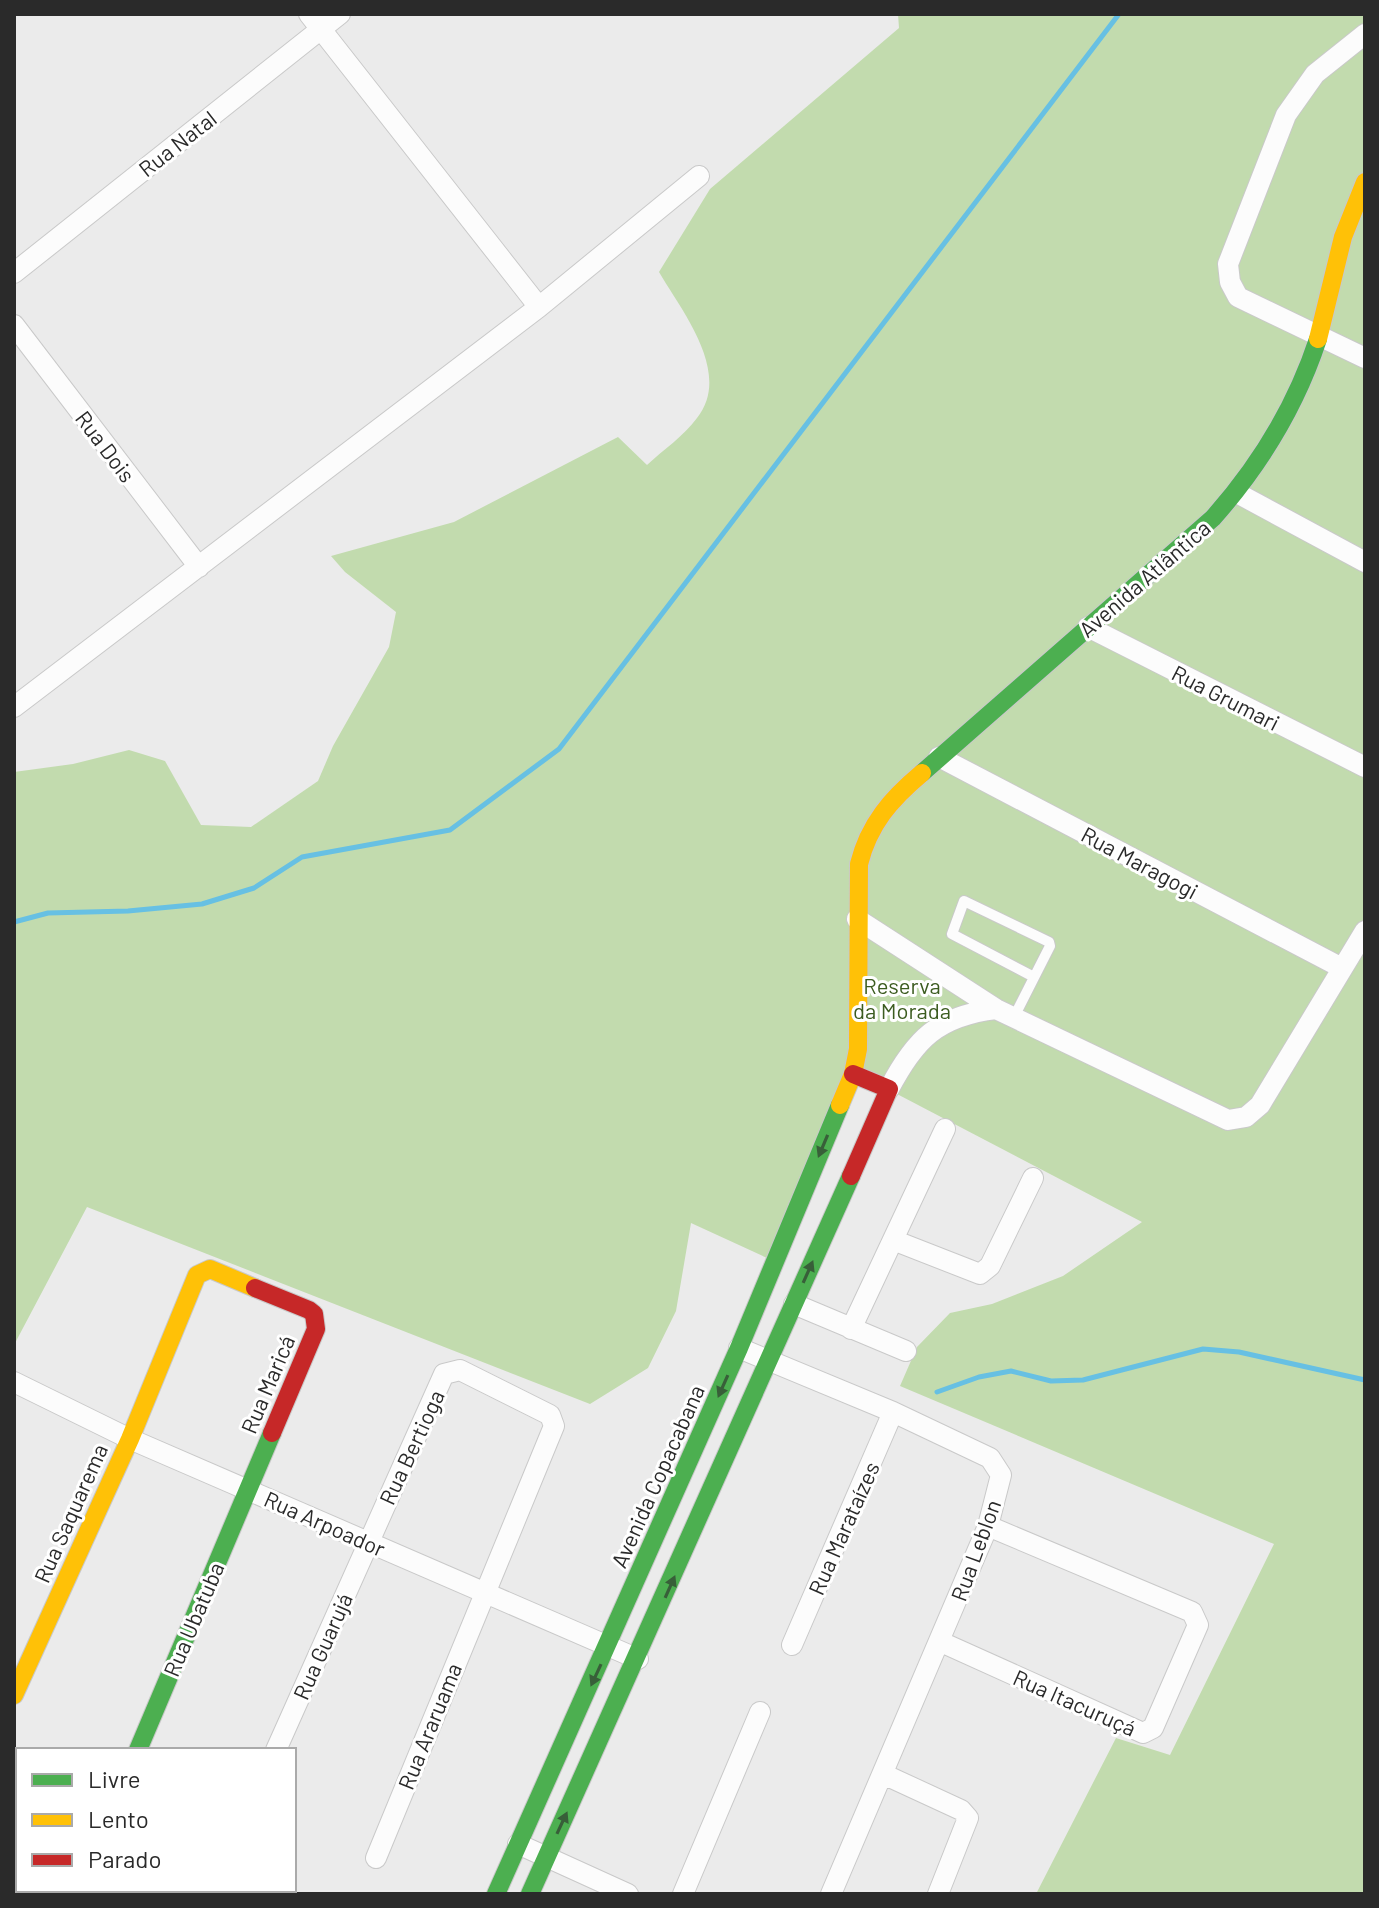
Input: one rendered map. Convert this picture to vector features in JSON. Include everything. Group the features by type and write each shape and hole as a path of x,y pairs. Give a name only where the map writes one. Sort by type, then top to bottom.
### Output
{"street":[{"name":"Rua Natal","path":"14,273 315,22 340,14"},
{"path":"315,22 539,307"},
{"path":"1365,34 1315,74 1286,115 1228,264 1230,282 1238,297 1365,358"},
{"path":"14,707 539,307 699,176"},
{"name":"Avenida Atlântica","path":"853,1074 858,1049 859,864 865,840 876,817 893,798 1213,518 1237,493 1294,396 1319,336 1337,255 1365,182"},
{"name":"Rua Dois","path":"14,325 199,567"},
{"path":"1237,493 1365,562"},
{"name":"Rua Grumari","path":"1088,627 1365,767"},
{"name":"Rua Maragogi","path":"939,757 1342,968"},
{"path":"857,919 1005,1013 1219,1118 1237,1120 1260,1105 1365,931"},
{"path":"530,1894 906,1057 920,1041 944,1023 971,1012 1005,1013"},
{"path":"853,1074 889,1089"},
{"name":"Avenida Copacabana","path":"496,1894 609,1647 739,1348 853,1074"},
{"path":"851,1329 945,1129"},
{"path":"893,1240 980,1274 990,1266 1033,1178"},
{"name":"Rua Maricá","path":"130,1439 197,1275 210,1269 281,1298 314,1314 316,1329 248,1489"},
{"path":"794,1304 906,1351"},
{"name":"Rua Leblon","path":"739,1348 893,1412 990,1458 1001,1475 988,1526 941,1642 831,1894"},
{"name":"Rua Bertioga","path":"367,1542 444,1374 460,1370 550,1415 554,1422 483,1593"},
{"name":"Rua Arpoador","path":"14,1382 130,1439 638,1659"},
{"name":"Rua Marataízes","path":"792,1645 893,1412"},
{"name":"Rua Saquarema","path":"14,1695 130,1439"},
{"name":"Rua Ubatuba","path":"139,1748 248,1489"},
{"name":"Rua Itacuruçá","path":"941,1642 1143,1733 1153,1728 1198,1625 1192,1612 988,1526"},
{"name":"Rua Guarujá","path":"277,1748 367,1542"},
{"name":"Rua Araruama","path":"376,1858 483,1593"},
{"path":"683,1894 760,1712"},
{"path":"883,1774 961,1810 968,1818 938,1894"},
{"path":"518,1844 628,1894"}],"lane":[{"path":"1005,1013 1034,977 1049,942 964,901 952,934 1034,977"}],"green space":[{"name":"Reserva da Morada","path":"898,14 1365,14 1365,1894 1036,1894 1116,1738 1170,1755 1274,1544 900,1386 917,1347 950,1313 992,1304 1063,1276 1142,1222 853,1071 767,1258 691,1223 676,1311 648,1368 590,1404 87,1207 14,1345 14,772 73,764 129,750 165,761 201,825 251,827 318,781 333,746 389,647 396,612 345,572 331,556 454,522 618,437 647,465 680,437 692,425 707,400 707,362 690,323 659,272 710,189 899,28"}],"waterway":[{"path":"14,922 48,913 128,911 202,904 254,888 302,857 450,830 559,749 1119,14"},
{"path":"937,1392 979,1377 1011,1371 1051,1381 1083,1380 1203,1349 1239,1352 1365,1380"}],"traffic: fast":[{"path":"922,773 1213,518 1275,434 1299,388 1318,339"},
{"path":"496,1894 739,1348 840,1105"},
{"path":"530,1894 851,1176"},
{"path":"139,1748 272,1433"}],"traffic: slow":[{"path":"1318,339 1343,237 1365,182"},
{"path":"840,1105 853,1074 858,1049 859,864 875,824 900,793 922,773"},
{"path":"14,1695 130,1439 197,1275 210,1269 255,1288"}],"traffic: jam":[{"path":"851,1176 889,1089 853,1074"},
{"path":"255,1288 309,1310 314,1314 316,1329 272,1433"}]}
